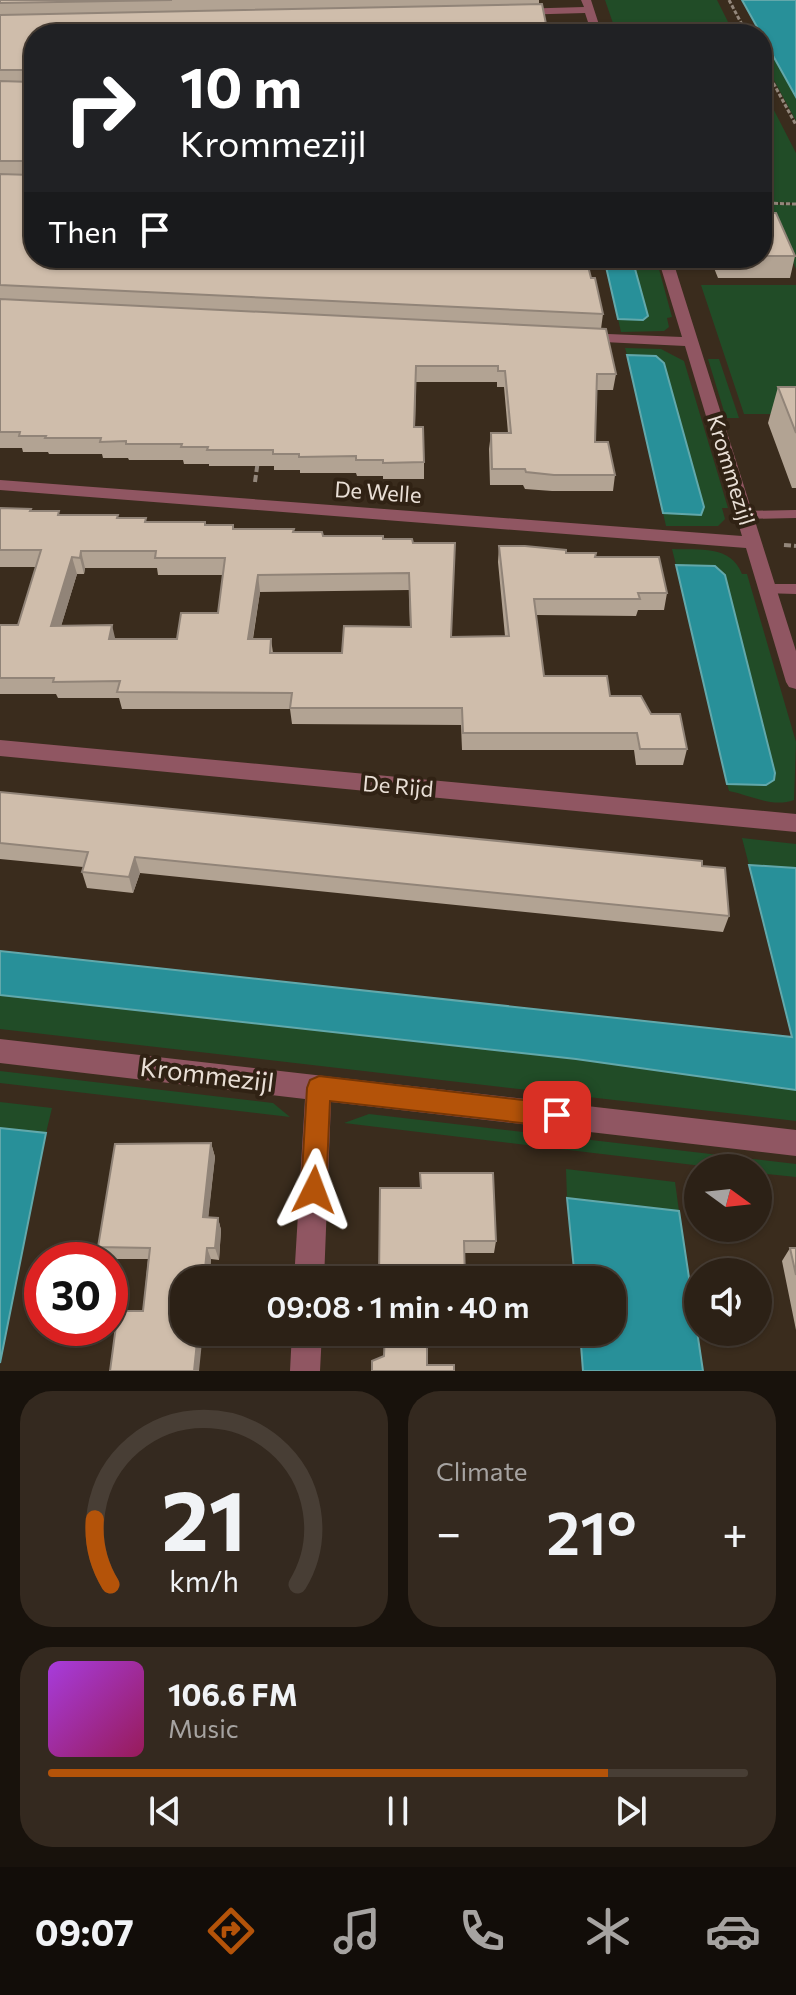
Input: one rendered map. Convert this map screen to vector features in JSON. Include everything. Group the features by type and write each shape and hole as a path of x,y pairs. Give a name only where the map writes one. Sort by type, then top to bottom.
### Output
{"street":[{"path":"511,12 588,5"},
{"name":"Krommezijl","path":"668,268 796,682"},
{"path":"564,336 691,342"},
{"name":"De Welle","path":"0,485 753,543"},
{"name":"De Rijd","path":"0,748 796,823"},
{"name":"Krommezijl","path":"0,1051 796,1143"},
{"path":"310,1266 319,1088"},
{"path":"305,1371 306,1346"}],"lane":[{"path":"744,515 796,514"},
{"path":"767,589 796,589"}],"path":[{"path":"729,0 742,24"},
{"path":"772,81 796,125"},
{"path":"772,203 796,204"},
{"path":"250,505 259,450"},
{"path":"784,545 796,546"}],"green space":[{"path":"605,0 717,0 729,24 613,24"},
{"path":"772,54 796,97 796,121 772,77"},
{"path":"772,106 796,153 796,203 772,202"},
{"path":"772,204 796,205 796,269 772,215"},
{"path":"635,268 659,268 672,317 667,318 669,327 664,331 621,332 618,319 643,320 648,317"},
{"path":"701,285 796,285 796,414 744,414"},
{"path":"625,348 661,349 684,361 728,508 722,508 725,519 718,526 666,526 663,513 700,515 656,356 627,355"},
{"path":"708,359 719,359 739,418 726,418"},
{"path":"672,549 722,554 737,565 742,574 747,574 796,742 794,800 769,802 729,791 727,784 766,785 774,780 775,773 725,575 715,566 676,565"},
{"path":"742,838 796,844 796,868 749,865"},
{"path":"0,995 576,1059 796,1090 796,1121 0,1029"},
{"path":"0,1071 273,1103 290,1117 0,1083"},
{"path":"0,1102 52,1108 46,1133 0,1128"},
{"path":"369,1114 711,1154 684,1154 684,1164 344,1123"},
{"path":"772,1161 796,1164 796,1177 772,1174"},
{"path":"566,1169 675,1182 679,1211 567,1198"}],"water":[{"path":"742,0 796,0 796,97 772,54 772,24 755,24"},
{"path":"606,268 635,268 648,316 643,320 618,319"},
{"path":"627,355 656,356 664,363 704,507 701,515 663,513"},
{"path":"676,565 715,566 725,575 775,773 774,780 766,785 727,784"},
{"path":"749,865 796,868 796,1090 576,1059 0,995 0,951 792,1037"},
{"path":"0,1128 46,1133 0,1363"},
{"path":"567,1198 679,1211 686,1258 684,1346 699,1346 703,1371 583,1371 581,1346 626,1346 626,1266 574,1266"}],"building":[{"path":"0,0 172,0 0,3"},
{"path":"542,4 546,24 24,24 24,70 0,70 0,15"},
{"path":"0,81 24,82 24,161 0,161"},
{"path":"0,174 24,175 24,268 588,268 591,278 595,278 603,314 0,285"},
{"path":"772,213 776,213 795,256 772,256"},
{"path":"0,299 606,329 616,374 597,374 595,442 608,442 615,475 554,475 526,472 525,469 492,469 491,433 511,433 505,371 498,371 498,366 416,366 414,427 423,427 424,462 383,463 383,460 356,460 356,456 299,457 299,454 273,454 273,450 207,450 208,447 181,447 182,444 126,444 126,441 100,442 101,438 45,438 19,436 20,432 0,432"},
{"path":"778,387 796,387 796,433"},
{"path":"0,508 59,511 58,515 118,515 117,518 146,518 145,522 205,522 205,525 233,525 233,529 294,529 293,532 322,532 323,536 383,536 383,539 412,539 413,543 455,543 451,637 509,636 499,546 596,553 595,557 659,557 667,593 638,593 640,599 534,599 544,676 607,676 610,696 641,696 651,714 680,714 687,749 640,749 637,733 463,733 462,708 290,708 292,693 117,692 120,681 53,682 54,678 0,678 0,625 18,625 41,550 0,550","holes":["81,551 156,551 155,558 225,558 218,613 181,613 177,639 109,639 112,625 51,626 72,557 80,558","409,573 411,627 344,626 342,653 270,653 271,639 248,639 258,575"]},
{"path":"0,792 702,861 702,866 725,868 729,916 135,857 129,877 82,872 88,852 0,843"},
{"path":"211,1143 203,1217 218,1218 215,1248 207,1248 205,1266 170,1266 170,1346 197,1346 194,1371 110,1371 113,1346 128,1346 128,1311 143,1311 150,1248 128,1248 128,1242 99,1242 115,1144"},
{"path":"420,1173 493,1173 496,1241 464,1241 465,1266 379,1266 380,1188 421,1188"},
{"path":"790,1248 796,1248 796,1275"},
{"path":"384,1346 427,1346 427,1365 454,1365 454,1371 372,1371 372,1361 384,1356"}],"route":[{"path":"314,1190 319,1088 557,1115"}]}
